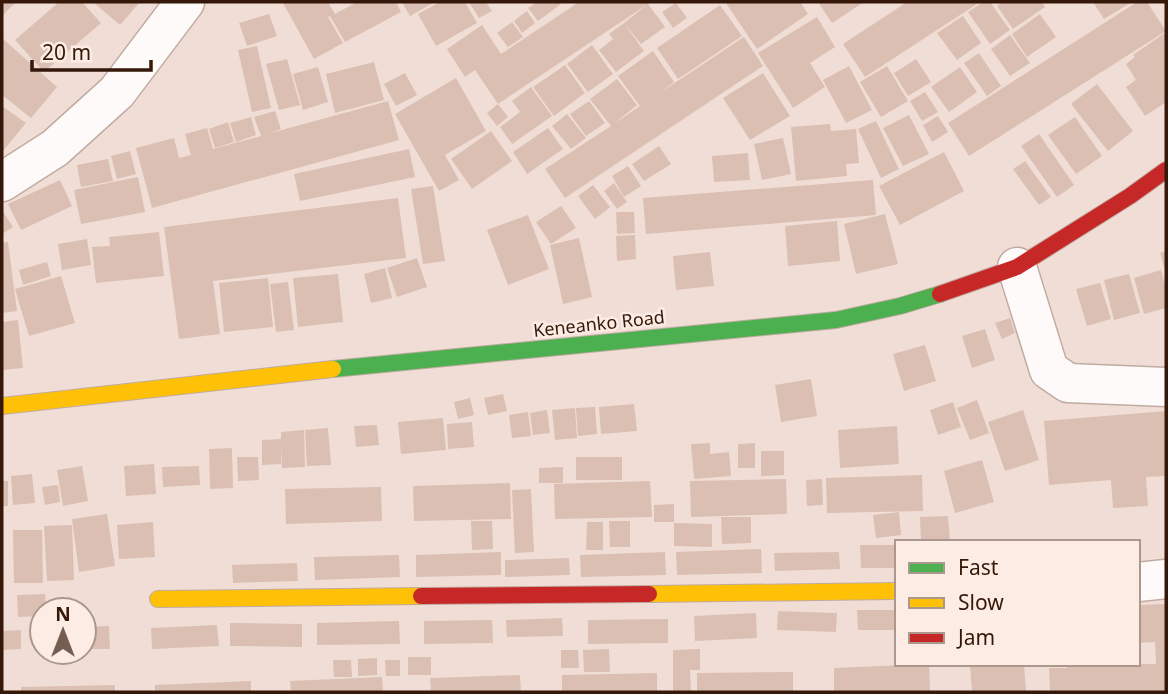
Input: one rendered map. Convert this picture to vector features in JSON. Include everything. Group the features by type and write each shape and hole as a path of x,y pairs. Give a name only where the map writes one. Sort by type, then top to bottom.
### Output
{"street":[{"path":"2,182 55,148 117,92 185,2"},
{"name":"Keneanko Road","path":"2,406 343,368 836,320 913,303 1017,267 1130,196 1166,170"},
{"path":"1017,267 1049,370 1068,383 1166,387"},
{"path":"1140,582 1166,579"},
{"path":"158,599 895,591"}],"building":[{"path":"2,2 16,2 2,16"},
{"path":"59,2 82,2 101,23 44,72 15,40"},
{"path":"93,2 140,2 120,25"},
{"path":"328,2 335,14 357,2 396,2 401,12 345,42 330,16 328,17 343,43 314,59 283,3"},
{"path":"402,2 435,2 410,16"},
{"path":"440,2 465,2 477,23 436,46 418,14"},
{"path":"469,2 486,2 492,11 479,18"},
{"path":"537,2 561,4 538,21 528,8"},
{"path":"579,2 651,2 498,104 475,70 465,77 447,49 482,25 501,54"},
{"path":"725,2 800,2 808,14 757,49"},
{"path":"818,2 864,2 832,23"},
{"path":"907,2 980,2 865,77 843,44"},
{"path":"983,2 990,2 1010,30 990,44 968,12"},
{"path":"1002,2 1042,2 1045,7 1013,29 997,6"},
{"path":"1093,2 1132,2 1104,19"},
{"path":"1137,2 1147,2 1166,31 969,156 948,123"},
{"path":"676,3 687,18 673,28 662,12"},
{"path":"648,4 665,27 641,44 624,23"},
{"path":"720,5 742,36 678,79 657,48"},
{"path":"527,11 535,23 522,33 514,21"},
{"path":"269,14 277,36 247,46 239,23"},
{"path":"1040,14 1056,37 1027,57 1012,34"},
{"path":"963,16 981,43 957,60 937,33"},
{"path":"817,17 835,47 810,63 825,87 793,108 758,53"},
{"path":"512,22 523,37 508,47 497,33"},
{"path":"624,23 644,51 616,72 599,50 613,39 609,34"},
{"path":"1166,32 1166,102 1145,116 1126,87 1136,80 1126,64 1135,57 1133,55"},
{"path":"1010,35 1030,63 1010,76 991,49"},
{"path":"744,37 763,66 565,198 545,169 611,126 590,99 617,79 637,105 615,123 640,106 618,76 653,51 674,82 661,92"},
{"path":"2,38 57,87 31,118 2,95"},
{"path":"592,45 613,74 588,92 567,64"},
{"path":"257,46 271,108 252,112 238,50"},
{"path":"979,53 1001,86 987,96 964,63"},
{"path":"287,59 300,105 279,110 266,64"},
{"path":"916,59 931,82 908,96 894,73"},
{"path":"374,62 384,100 335,113 326,74"},
{"path":"565,65 585,93 554,116 533,87"},
{"path":"849,66 872,110 846,123 823,80"},
{"path":"887,66 908,101 881,117 860,82"},
{"path":"318,67 328,102 303,110 293,74"},
{"path":"960,67 977,92 949,112 931,87"},
{"path":"405,73 417,95 396,106 384,84"},
{"path":"763,73 790,116 750,140 723,98"},
{"path":"456,78 486,131 445,155 459,180 439,191 395,114"},
{"path":"1097,84 1133,131 1108,151 1071,104"},
{"path":"531,87 552,116 512,144 500,127 520,112 512,101"},
{"path":"925,92 938,112 922,121 910,101"},
{"path":"388,101 399,140 152,208 136,148 174,138 179,158 191,155 185,134 207,128 213,149 261,136 254,117 275,111 281,129 267,134"},
{"path":"589,101 605,123 586,136 570,114"},
{"path":"498,104 508,117 497,126 487,113"},
{"path":"2,106 26,123 2,152"},
{"path":"567,114 586,138 571,149 552,126"},
{"path":"909,115 929,154 903,166 883,128"},
{"path":"938,116 948,132 932,142 923,125"},
{"path":"251,117 256,135 236,142 230,123"},
{"path":"1075,117 1102,156 1076,174 1048,135"},
{"path":"876,121 899,169 881,178 858,129"},
{"path":"228,122 234,142 215,148 209,129"},
{"path":"830,124 831,131 856,129 859,163 846,164 847,176 796,181 791,127"},
{"path":"548,128 563,149 527,174 513,152"},
{"path":"491,131 512,161 472,189 451,159"},
{"path":"1039,134 1074,185 1057,197 1021,146"},
{"path":"783,138 791,174 762,180 754,144"},
{"path":"659,146 671,164 644,181 632,164"},
{"path":"409,149 415,177 300,201 294,174"},
{"path":"130,151 136,174 117,179 111,156"},
{"path":"944,152 964,191 900,225 879,186"},
{"path":"748,153 750,180 714,182 712,156"},
{"path":"108,159 113,181 81,187 77,165"},
{"path":"1025,161 1051,197 1039,205 1013,169"},
{"path":"628,166 641,186 624,197 612,176"},
{"path":"138,177 145,212 81,224 74,190"},
{"path":"60,180 72,206 21,230 8,204"},
{"path":"873,180 876,215 646,234 643,198"},
{"path":"614,183 627,202 617,209 604,191"},
{"path":"593,185 610,207 595,219 578,196"},
{"path":"433,186 445,261 423,264 411,189"},
{"path":"398,198 406,258 213,281 220,334 179,339 164,227"},
{"path":"561,206 576,228 551,244 536,222"},
{"path":"2,210 13,227 2,234"},
{"path":"616,212 634,212 635,233 617,234"},
{"path":"885,214 898,264 856,274 844,224"},
{"path":"528,215 549,269 508,285 487,230"},
{"path":"837,221 840,261 788,266 785,226"},
{"path":"159,232 164,276 96,283 92,247 110,246 109,237"},
{"path":"635,235 636,259 617,261 616,236"},
{"path":"579,238 592,297 563,304 550,245"},
{"path":"87,239 91,265 62,270 58,244"},
{"path":"8,242 17,311 2,313 2,243"},
{"path":"1166,251 1166,273 1160,253"},
{"path":"710,252 714,286 676,290 673,256"},
{"path":"417,258 427,287 397,297 387,268"},
{"path":"47,262 51,276 23,285 19,270"},
{"path":"385,268 392,298 371,303 364,274"},
{"path":"1161,270 1166,288 1166,308 1144,314 1134,278"},
{"path":"338,274 343,322 298,327 293,278"},
{"path":"1129,274 1140,313 1114,320 1104,280"},
{"path":"61,276 75,323 29,336 15,289"},
{"path":"268,278 273,327 224,332 219,283"},
{"path":"288,282 294,330 276,332 270,284"},
{"path":"1100,283 1111,319 1087,326 1076,289"},
{"path":"1010,318 1015,333 1002,339 995,323"},
{"path":"18,320 23,368 2,370 2,322"},
{"path":"985,329 995,360 972,368 962,336"},
{"path":"925,345 936,381 904,391 893,354"},
{"path":"811,379 817,416 781,422 775,385"},
{"path":"503,394 507,411 488,415 484,398"},
{"path":"470,398 474,415 458,419 454,402"},
{"path":"977,400 989,433 970,440 957,408"},
{"path":"953,402 961,427 938,435 930,410"},
{"path":"634,404 637,431 601,434 599,407"},
{"path":"595,407 597,434 578,436 576,408"},
{"path":"575,408 577,438 555,440 552,410"},
{"path":"547,410 550,433 533,435 530,413"},
{"path":"1023,410 1039,460 1005,471 988,422"},
{"path":"1166,411 1166,476 1146,477 1148,506 1113,508 1111,480 1049,485 1044,421"},
{"path":"528,412 531,436 512,438 509,415"},
{"path":"443,418 446,450 401,454 398,422"},
{"path":"472,422 474,447 448,449 447,424"},
{"path":"377,425 379,445 356,447 354,426"},
{"path":"897,426 899,464 840,468 838,430"},
{"path":"328,428 331,465 307,466 305,430"},
{"path":"304,430 305,467 282,468 281,444 281,464 262,465 262,440 281,439 281,432"},
{"path":"710,443 710,454 729,452 731,476 694,479 691,444"},
{"path":"755,443 755,468 738,468 738,444"},
{"path":"232,448 233,488 210,489 209,449"},
{"path":"761,451 784,451 784,475 761,476"},
{"path":"237,457 258,457 259,480 238,481"},
{"path":"576,457 622,457 622,480 576,480"},
{"path":"982,460 994,502 955,513 944,471"},
{"path":"154,464 156,494 126,496 124,466"},
{"path":"82,466 88,501 63,506 57,470"},
{"path":"199,466 200,485 163,487 162,467"},
{"path":"563,467 563,483 539,483 539,468"},
{"path":"32,474 35,503 13,505 11,476"},
{"path":"922,475 923,511 827,513 826,478"},
{"path":"786,479 787,514 691,517 690,481"},
{"path":"822,479 823,505 807,506 806,480"},
{"path":"2,481 8,481 8,506 2,506"},
{"path":"650,481 652,517 555,519 554,484"},
{"path":"510,483 511,519 414,521 413,486"},
{"path":"58,485 60,502 45,505 42,487"},
{"path":"381,487 382,521 286,524 285,489"},
{"path":"531,489 534,552 515,553 512,490"},
{"path":"674,504 674,522 654,522 654,505"},
{"path":"899,512 901,535 876,538 873,515"},
{"path":"107,514 115,566 79,572 72,519"},
{"path":"948,516 950,540 921,540 920,517"},
{"path":"721,517 751,517 751,543 722,544"},
{"path":"471,521 492,521 493,549 472,550"},
{"path":"609,521 630,521 630,547 610,547"},
{"path":"153,522 155,557 119,559 117,525"},
{"path":"587,522 603,522 603,550 586,550"},
{"path":"674,523 712,524 712,547 674,546"},
{"path":"72,525 74,580 47,581 44,526"},
{"path":"13,530 42,530 43,583 14,583"},
{"path":"860,545 895,545 895,568 861,568"},
{"path":"761,549 762,573 677,575 676,552"},
{"path":"501,552 501,575 416,577 416,555"},
{"path":"665,552 666,575 581,577 580,555"},
{"path":"839,552 840,569 775,571 774,553"},
{"path":"399,555 400,577 315,580 314,557"},
{"path":"569,558 570,575 505,577 505,560"},
{"path":"297,563 298,581 233,583 232,565"},
{"path":"17,595 45,596 28,596 28,617 18,617"},
{"path":"1166,604 1166,692 1050,692 1049,668 1156,664 1155,642 1140,643 1140,605"},
{"path":"857,610 895,610 895,630 858,630"},
{"path":"778,611 837,613 836,632 777,630"},
{"path":"756,613 757,638 695,641 694,616"},
{"path":"562,618 563,636 507,637 506,620"},
{"path":"668,619 668,643 588,644 588,620"},
{"path":"492,620 493,643 424,644 424,621"},
{"path":"399,621 400,644 317,645 317,623"},
{"path":"230,623 302,624 302,647 230,646"},
{"path":"217,625 219,646 152,649 151,628"},
{"path":"98,626 109,626 110,649 98,649"},
{"path":"21,630 21,649 2,650 2,631"},
{"path":"609,649 610,672 584,672 583,650"},
{"path":"700,649 700,670 690,670 691,692 673,692 673,650"},
{"path":"561,650 578,650 579,668 561,668"},
{"path":"408,657 431,657 431,675 408,675"},
{"path":"377,658 377,675 358,676 358,659"},
{"path":"333,660 351,660 352,677 334,677"},
{"path":"385,660 400,660 400,676 386,676"},
{"path":"929,666 930,692 834,692 834,668"},
{"path":"970,666 1024,666 1026,692 972,692"},
{"path":"793,672 793,692 697,692 697,673"},
{"path":"657,673 657,692 562,692 562,675"},
{"path":"520,675 521,692 431,692 430,678"},
{"path":"382,677 383,692 291,692 290,681"},
{"path":"251,681 251,692 155,692 155,685"},
{"path":"115,685 115,692 21,692 21,687"}],"traffic: fast":[{"path":"333,369 836,320 940,294"}],"traffic: slow":[{"path":"2,406 333,369"},
{"path":"649,594 895,591"},
{"path":"158,599 421,596"}],"traffic: jam":[{"path":"940,294 1017,267 1130,196 1166,170"},
{"path":"421,596 649,594"}]}
